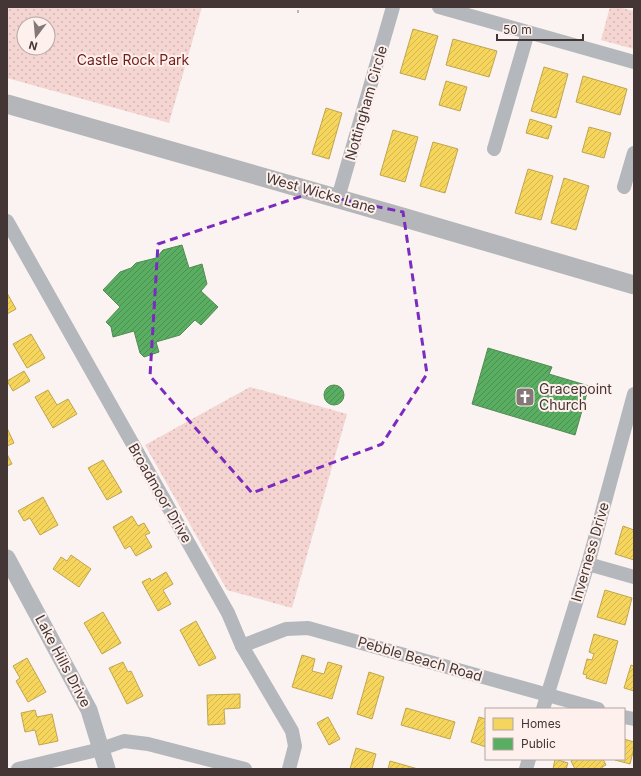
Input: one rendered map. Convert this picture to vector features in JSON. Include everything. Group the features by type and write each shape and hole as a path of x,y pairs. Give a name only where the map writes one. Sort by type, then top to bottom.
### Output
{"main road":[{"name":"West Wicks Lane","path":"7,104 338,198 634,285"}],"street":[{"name":"Nottingham Circle","path":"338,198 393,7"},
{"path":"438,7 634,62"},
{"path":"494,149 528,32"},
{"path":"624,187 634,153"},
{"name":"Broadmoor Drive","path":"7,221 224,606 242,646 292,730 295,746 289,769"},
{"name":"Inverness Drive","path":"543,708 588,564 634,394"},
{"name":"Lake Hills Drive","path":"7,558 89,710 107,769"},
{"path":"588,564 634,577"},
{"name":"Pebble Beach Road","path":"242,646 286,629 308,628 594,708"},
{"path":"18,769 101,749 124,741 148,744 245,769"}],"path":[{"path":"298,7 298,13"}],"highlighted area":[{"path":"311,193 403,212 427,374 382,444 252,493 150,376 158,244"}],"green space":[{"name":"Castle Rock Park","path":"7,7 202,7 169,123 7,78"},
{"path":"610,7 618,7 634,11 634,49 601,40"},
{"path":"250,387 347,414 292,608 227,590 145,445"}],"building: Homes":[{"path":"413,29 438,36 425,80 400,73"},
{"path":"453,39 497,51 489,77 446,65"},
{"path":"544,67 568,74 556,118 531,111"},
{"path":"583,76 627,89 620,115 576,102"},
{"path":"446,81 467,87 460,111 439,105"},
{"path":"326,108 342,113 329,159 312,154"},
{"path":"530,119 552,126 548,139 526,133"},
{"path":"589,127 611,133 604,158 582,152"},
{"path":"393,130 418,137 405,182 380,175"},
{"path":"433,142 458,149 445,193 420,186"},
{"path":"528,169 553,176 541,220 515,213"},
{"path":"564,178 589,186 576,230 551,223"},
{"path":"7,293 16,309 7,314"},
{"path":"31,334 45,358 27,368 13,344"},
{"path":"24,371 30,381 13,391 7,381"},
{"path":"48,390 57,405 68,399 77,414 53,428 35,397"},
{"path":"7,428 14,443 7,446"},
{"path":"7,454 12,464 7,466"},
{"path":"103,460 122,492 107,500 88,468"},
{"path":"43,497 58,525 40,535 30,518 24,521 18,511"},
{"path":"132,516 138,526 144,523 150,533 145,535 152,547 136,556 130,546 125,549 113,527"},
{"path":"623,526 634,530 634,560 615,554"},
{"path":"71,555 91,569 79,587 53,569 61,557 67,561"},
{"path":"166,572 173,584 163,590 171,604 158,611 142,582 150,578 151,581"},
{"path":"605,590 632,598 625,625 597,617"},
{"path":"103,612 121,643 102,654 84,623"},
{"path":"196,621 216,658 199,666 180,630"},
{"path":"594,634 618,641 606,684 586,678 587,675 583,674 587,659 592,660 594,654 589,652"},
{"path":"302,655 315,659 312,671 324,674 328,662 342,666 332,699 292,687"},
{"path":"27,658 46,692 28,702 16,681 20,678 13,666"},
{"path":"123,662 128,672 131,671 143,696 127,704 109,668"},
{"path":"631,665 634,666 634,691 624,688"},
{"path":"369,672 384,677 372,719 357,714"},
{"path":"240,694 240,708 224,709 225,724 208,725 207,695"},
{"path":"406,708 455,722 450,739 401,725"},
{"path":"35,710 37,717 52,714 58,741 39,745 35,730 25,732 21,713"},
{"path":"328,717 340,739 329,745 317,723"},
{"path":"479,717 485,719 485,747 471,742"},
{"path":"625,739 634,742 630,764 615,760 625,760"},
{"path":"356,748 376,754 372,769 350,769"},
{"path":"555,760 568,763 566,769 553,769"},
{"path":"604,760 606,765 602,767 603,769 575,769 571,761"},
{"path":"390,761 418,769 388,769"}],"building: Public":[{"path":"182,245 189,268 202,264 207,284 201,291 218,307 201,325 195,320 180,335 156,342 159,352 144,357 140,353 134,331 113,337 111,327 106,322 120,307 103,290 120,272 131,268 136,263 156,258 163,250"},
{"path":"488,348 552,367 549,374 589,386 575,435 472,404"},
{"path":"334,385 341,388 344,395 341,402 334,405 327,402 324,395 327,388"}],"place":[{"name":"Gracepoint Church","path":"525,397"}]}
